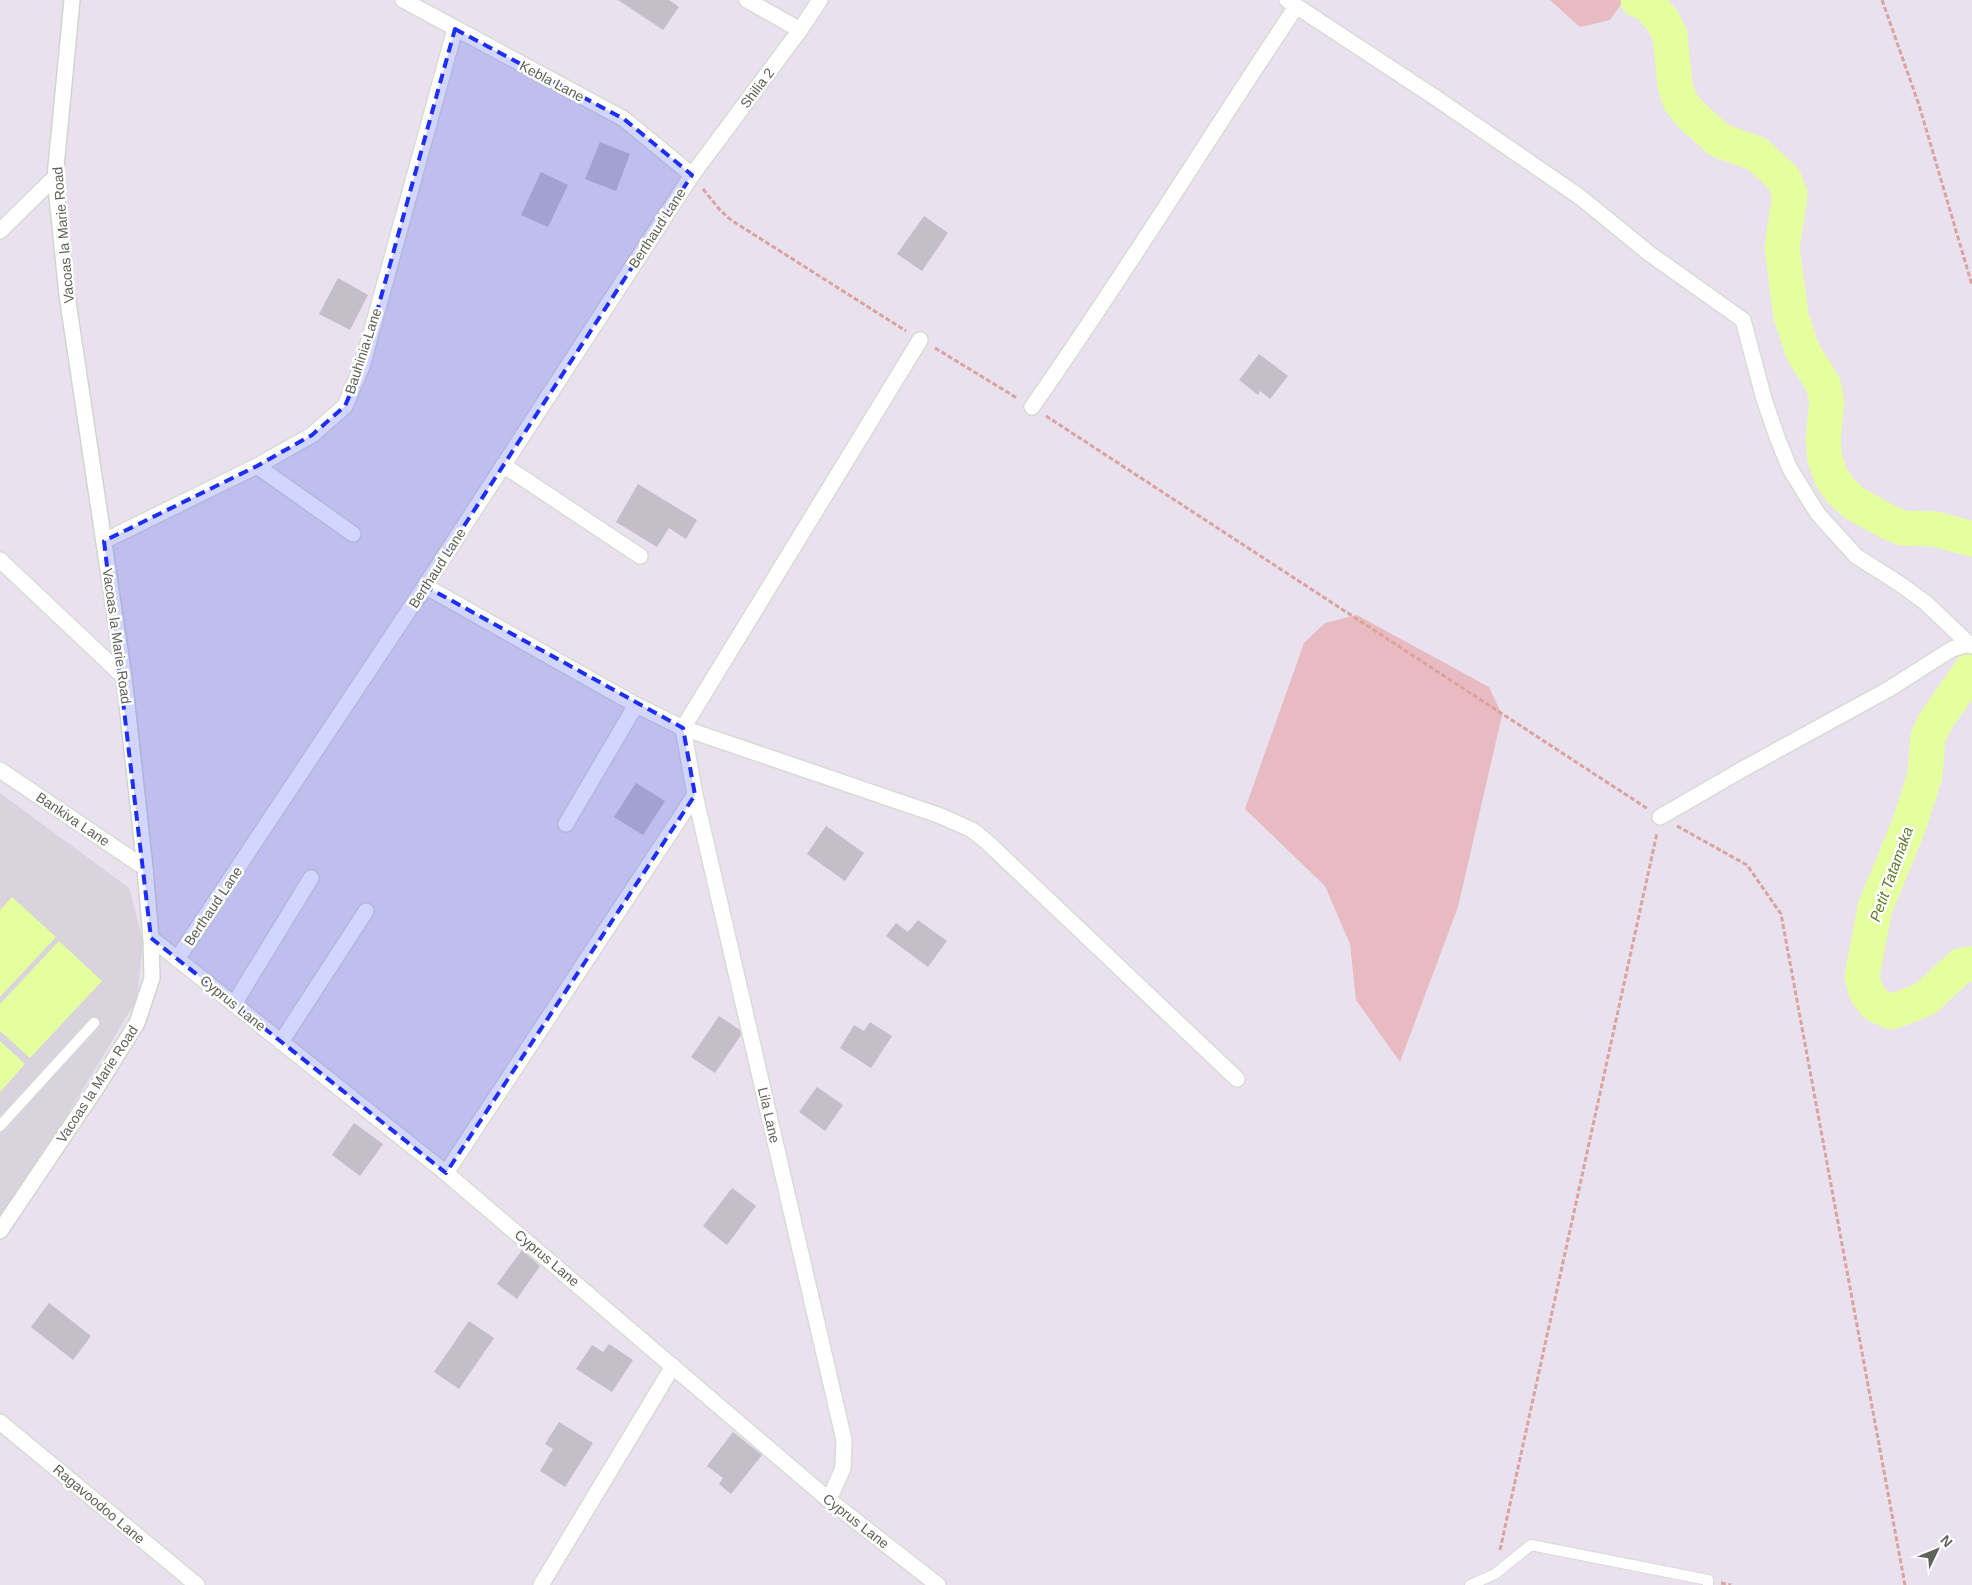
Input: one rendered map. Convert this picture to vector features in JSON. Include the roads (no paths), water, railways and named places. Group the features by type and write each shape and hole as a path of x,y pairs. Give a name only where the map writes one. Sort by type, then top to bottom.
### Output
{"street":[{"name":"Vacoas la Marie Road","path":"0,1231 97,1087 137,1023 152,978 151,938 145,868 124,677 67,296 55,176 72,0"},
{"name":"Kebla Lane","path":"403,0 624,119 692,175"},
{"path":"747,0 800,30"},
{"name":"Shilia 2","path":"692,175 800,30 820,0"},
{"path":"1032,407 1080,339 1228,108 1292,4 1436,98 1580,197 1650,254 1743,320 1764,399 1777,437 1790,468 1818,514 1856,556 1926,603 1970,645"},
{"name":"Bauhinia Lane","path":"104,541 257,466 312,435 345,406 362,366 455,29"},
{"name":"Berthaud Lane","path":"177,959 425,586 692,175"},
{"path":"0,231 55,176"},
{"path":"683,728 920,340"},
{"path":"257,466 354,534"},
{"path":"503,466 640,556"},
{"path":"0,560 124,677"},
{"path":"425,586 636,705 683,728 941,816 972,830 986,841 1238,1079"},
{"path":"1660,817 1743,768 1889,688 1952,650 1970,645"},
{"path":"566,824 636,705"},
{"name":"Lila Lane","path":"683,728 696,795 844,1440 843,1468 829,1500"},
{"name":"Bankiva Lane","path":"0,770 145,868"},
{"path":"446,1173 696,795"},
{"path":"234,1004 311,878"},
{"path":"281,1042 366,911"},
{"name":"Cyprus Lane","path":"151,938 446,1173 829,1500 938,1585"},
{"path":"541,1585 673,1366"},
{"name":"Ragavoodoo Lane","path":"0,1422 197,1585"}],"lane":[{"path":"0,1126 94,1023"},
{"path":"1470,1585 1495,1574 1531,1545 1708,1580 1708,1585"}],"waterway":[{"name":"Petit Tatamaka","path":"1638,0 1648,4 1663,21 1670,36 1675,85 1680,101 1691,115 1719,140 1757,154 1784,179 1790,195 1782,247 1791,316 1803,352 1823,384 1827,402 1823,439 1825,459 1831,477 1841,491 1854,503 1886,521 1902,528 1935,529 1972,539"},
{"name":"Petit Tatamaka","path":"1972,669 1935,722 1928,737 1925,775 1909,825 1875,908 1862,976 1866,992 1876,1005 1892,1012 1925,999 1962,965 1972,964"}]}
